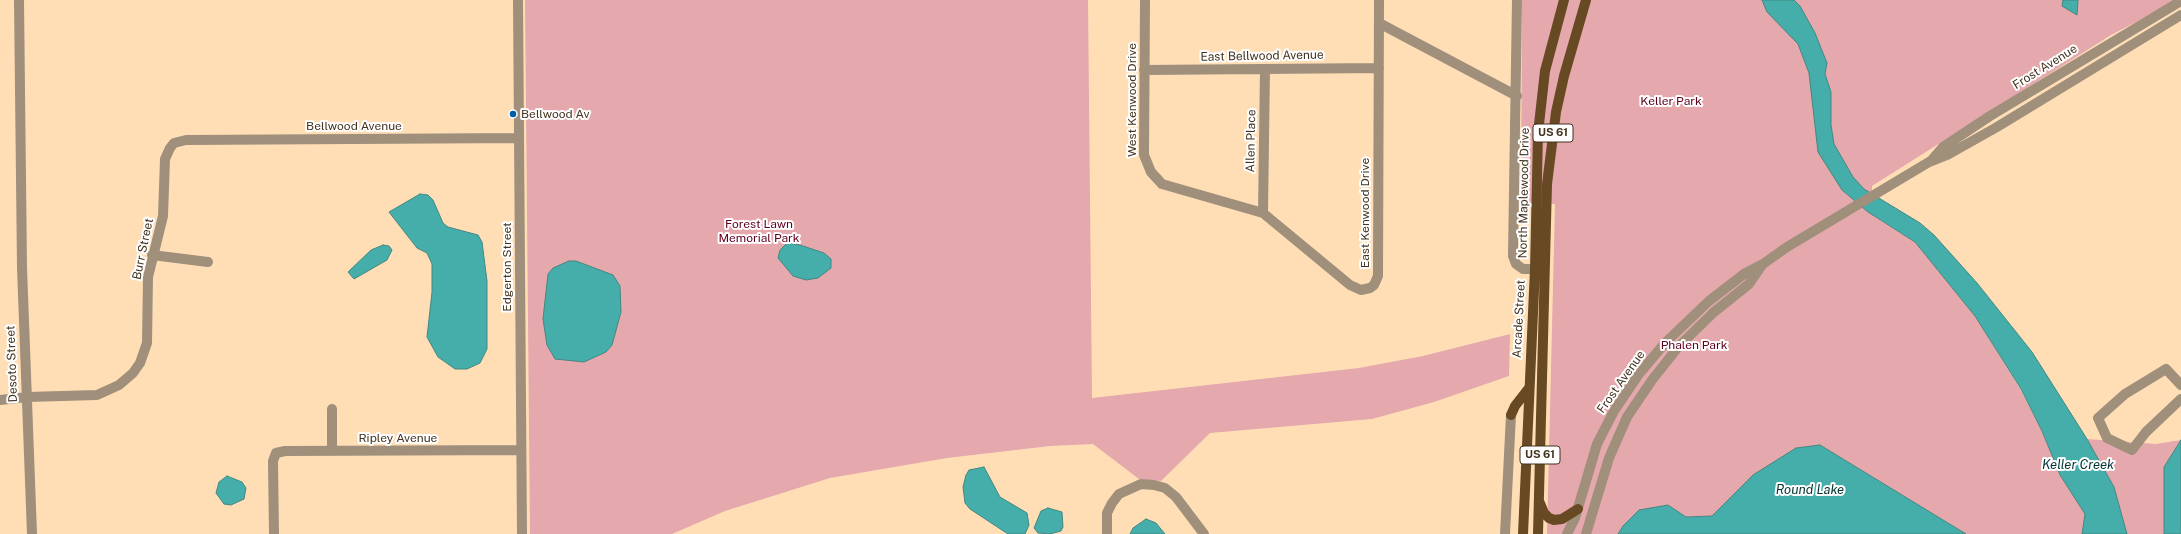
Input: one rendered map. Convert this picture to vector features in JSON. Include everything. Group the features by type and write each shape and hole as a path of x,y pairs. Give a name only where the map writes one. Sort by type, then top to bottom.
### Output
{"main road":[{"name":"North Maplewood Drive","path":"1540,269 1540,106 1551,44 1564,0"},
{"name":"North Maplewood Drive","path":"1540,269 1547,184 1556,112 1573,40 1586,0"},
{"name":"Arcade Street","path":"1538,534 1541,376 1544,309 1540,269"},
{"name":"Arcade Street","path":"1523,534 1533,313 1540,269"},
{"path":"1511,415 1515,406 1530,384"},
{"path":"1539,502 1544,513 1549,518 1554,520 1562,519 1578,509"}],"street":[{"name":"Desoto Street","path":"19,0 22,268 32,534"},
{"name":"Edgerton Street","path":"518,0 522,534"},
{"name":"West Kenwood Drive","path":"1145,0 1144,155 1147,167 1162,184 1263,213"},
{"name":"East Kenwood Drive","path":"1263,213 1355,289 1367,290 1374,284 1378,273 1379,0"},
{"name":"Arcade Street","path":"1517,0 1517,96 1513,256 1516,264 1523,269 1540,269"},
{"name":"Frost Avenue","path":"1929,162 1942,147 1990,116 2181,0"},
{"name":"Frost Avenue","path":"1567,534 1578,509 1597,444 1614,411 1639,374 1665,343 1709,301 1744,274 1763,264 1787,247 1841,214 1929,162 1949,154 1996,127 2181,15"},
{"path":"1379,23 1517,96"},
{"name":"East Bellwood Avenue","path":"1144,70 1379,68"},
{"name":"Allen Place","path":"1263,213 1265,69"},
{"name":"Bellwood Avenue","path":"189,140 519,138"},
{"name":"Burr Street","path":"27,397 97,395 119,386 133,373 140,363 147,343 148,277 152,255 163,216 166,153 174,144 189,140"},
{"path":"152,255 208,262"},
{"name":"Frost Avenue","path":"1586,534 1609,458 1627,417 1652,380 1680,346 1714,312 1749,284 1763,264"},
{"path":"2181,385 2166,369 2125,394 2098,418 2107,438 2132,450 2146,432 2181,399"},
{"path":"0,400 27,397"},
{"path":"332,409 332,451"},
{"path":"1505,534 1511,415"},
{"name":"Ripley Avenue","path":"274,534 273,461 276,454 285,451 521,450"},
{"path":"1107,534 1107,513 1112,503 1120,494 1130,487 1141,484 1165,488 1176,497 1204,534"}],"green space":[{"name":"Forest Lawn Memorial Park","path":"525,0 1088,0 1092,398 1359,368 1423,356 1510,334 1509,376 1434,402 1372,419 1210,433 1161,481 1139,479 1093,444 1050,446 947,458 830,478 725,511 672,534 530,534"},
{"path":"1522,0 2179,0 2111,35 1872,186 1872,201 1875,217 1915,242 1975,316 2020,389 2042,431 2060,475 2085,514 2082,534 1966,534 1820,445 1753,475 1712,516 1686,517 1668,505 1623,526 1618,534 1547,534 1555,204 1521,202"},
{"path":"2087,439 2156,444 2181,440 2164,467 2164,534 2127,534 2114,487"}],"water":[{"name":"Keller Creek","path":"1762,0 1794,0 1800,6 1815,33 1827,63 1825,74 1831,92 1831,125 1834,144 1853,177 1864,189 1920,223 1934,235 1977,283 2032,352 2087,439 2114,487 2127,534 2082,534 2085,514 2060,475 2042,431 2021,389 1975,316 1915,242 1868,212 1842,190 1818,152 1809,73 1798,44 1767,12"},
{"path":"2063,0 2078,0 2077,15 2062,6"},
{"path":"420,194 428,195 433,200 443,223 448,227 478,235 482,242 487,281 487,349 480,363 467,369 455,369 438,357 427,337 432,292 432,264 427,253 417,248 389,212"},
{"path":"787,243 800,245 824,253 831,259 831,268 818,278 806,280 793,276 778,258 780,250"},
{"path":"383,245 389,246 392,250 387,260 354,279 348,272 371,250"},
{"path":"569,261 576,261 613,275 620,286 621,312 612,345 606,352 584,362 555,359 547,345 543,319 548,274 553,268"},
{"path":"2181,440 2181,534 2164,534 2164,467"},
{"name":"Round Lake","path":"1820,445 1966,534 1618,534 1623,526 1639,510 1668,505 1686,517 1712,516 1753,475 1796,448"},
{"path":"984,467 1000,497 1027,513 1029,525 1025,534 1008,534 970,509 965,503 963,487 966,475 969,470"},
{"path":"227,476 242,482 246,488 244,499 231,505 224,504 216,493 219,482"},
{"path":"1048,508 1062,512 1063,527 1061,531 1050,534 1038,533 1034,528 1041,511"},
{"path":"1146,519 1156,523 1165,534 1130,534 1133,528"}],"place":[{"name":"Bellwood Av","path":"513,114"}],"park label":[{"name":"Keller Park","path":"1671,101"},
{"name":"Phalen Park","path":"1694,345"}]}
